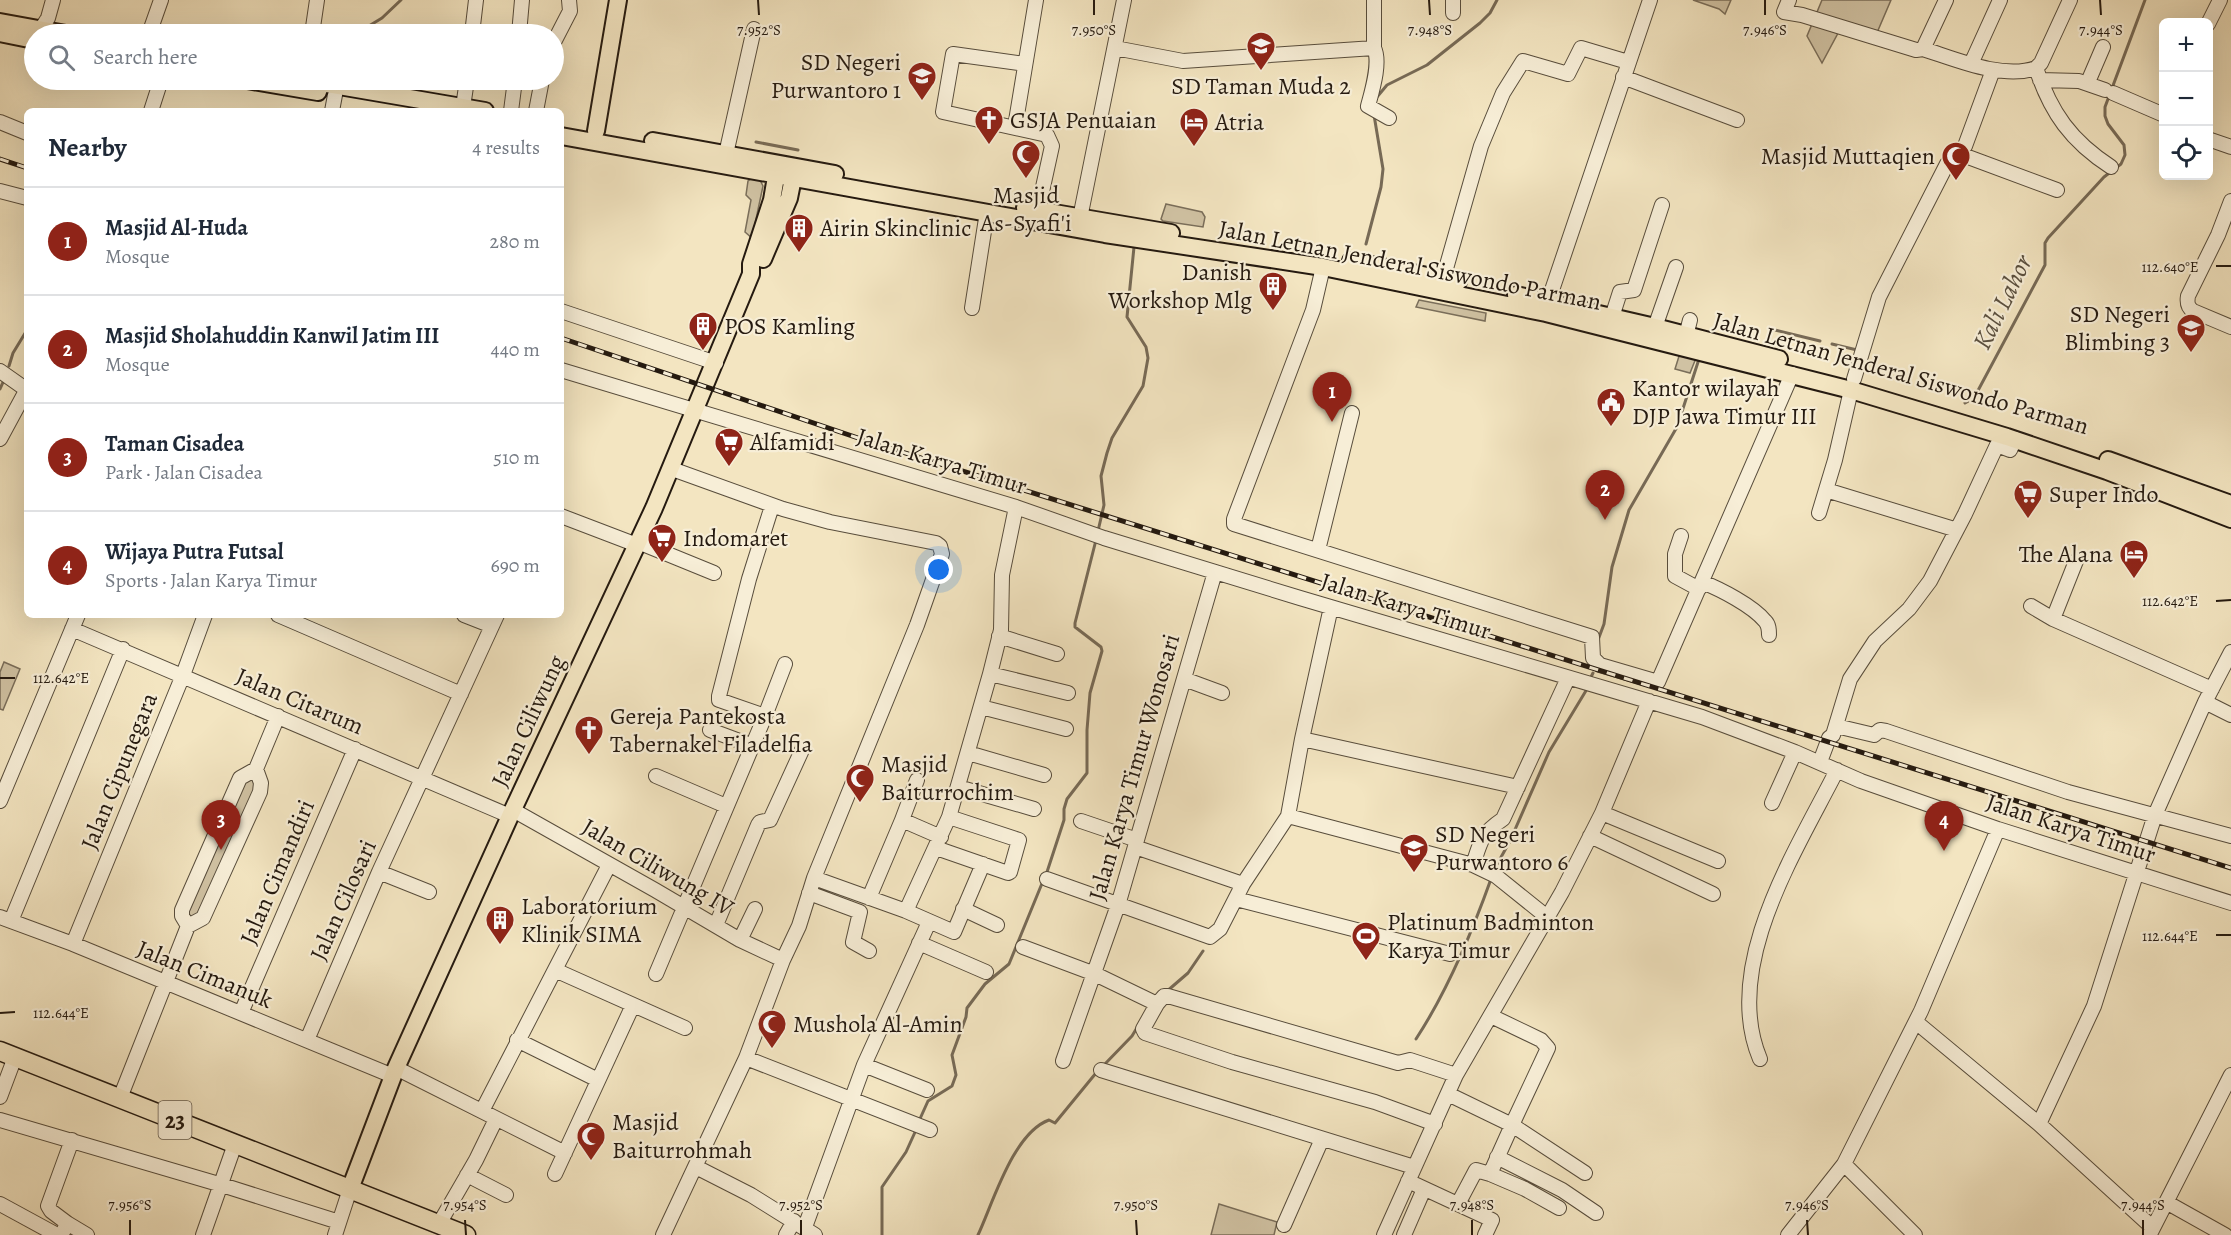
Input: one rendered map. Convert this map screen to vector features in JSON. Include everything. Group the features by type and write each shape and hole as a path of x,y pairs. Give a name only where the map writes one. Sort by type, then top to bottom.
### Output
{"highway":[{"name":"23","path":"8,1054 466,1235"}],"main road":[{"path":"596,131 618,0"},
{"path":"0,22 24,30"},
{"path":"0,33 24,34"},
{"path":"285,90 334,103 389,108"},
{"path":"363,90 468,108"},
{"name":"Jalan Letnan Jenderal Siswondo Parman","path":"564,126 726,154 786,171 1105,234 1217,246 1443,279 1655,327 1688,328 2107,471 2231,519"},
{"name":"Jalan Letnan Jenderal Siswondo Parman","path":"564,136 1038,210 1217,246"},
{"name":"Jalan Ciliwung","path":"350,1189 394,1072 511,813 672,469 751,274 759,269 788,201 786,171"},
{"name":"Jalan Letnan Jenderal Siswondo Parman","path":"1291,257 1323,267 1529,309 1792,374 1852,384 1980,417 2231,504"}],"street":[{"path":"44,24 53,0"},
{"path":"152,24 161,0"},
{"path":"313,24 317,0"},
{"path":"473,24 476,0"},
{"path":"520,24 522,0"},
{"path":"563,24 570,11 569,0"},
{"path":"1015,128 1036,0"},
{"path":"1080,218 1125,0"},
{"path":"1374,0 1374,48 1377,56 1368,106 1379,113"},
{"path":"1548,302 1650,0"},
{"path":"1789,0 1784,12 1802,15 1916,50 1923,49 1993,70 2026,71 2088,82 2159,113"},
{"path":"1923,49 1946,0"},
{"path":"1971,64 2000,0"},
{"path":"2070,0 2038,74 2050,104 2074,137 2084,148 2111,167"},
{"path":"2211,18 2220,0"},
{"path":"726,154 754,28"},
{"path":"2088,82 2103,47"},
{"path":"1115,48 1184,61 1374,48"},
{"path":"1443,279 1481,146 1503,93 1523,61 1568,74 1581,48 1628,62"},
{"path":"1026,64 953,54 943,112 1047,135 1052,146 1038,210"},
{"path":"1819,513 1852,384 1879,297 1947,164 1960,154 1965,146 1993,70"},
{"path":"1623,77 1737,120"},
{"path":"152,108 158,90"},
{"path":"463,107 466,90"},
{"path":"511,108 514,90"},
{"path":"537,108 540,90"},
{"path":"0,122 24,132"},
{"path":"2213,139 2230,144"},
{"path":"1960,154 2056,190"},
{"path":"0,191 24,197"},
{"path":"2231,201 2224,237 2188,296 2188,304 2193,311 2231,327"},
{"path":"1612,317 1620,292 1634,290 1662,205"},
{"path":"972,308 987,212"},
{"path":"1323,267 1313,310 1234,524 1592,637 1596,661 1658,682 1792,374"},
{"path":"1655,327 1676,267"},
{"path":"564,312 716,363"},
{"path":"0,371 24,388"},
{"name":"Jalan Karya Timur","path":"564,371 1016,507 1104,538 1215,572 1702,717 1820,762 1861,781 1998,829 2231,903"},
{"path":"0,439 24,395"},
{"path":"1318,550 1352,413"},
{"path":"1820,762 1836,726 1850,680 1875,641 1909,609 1930,581 1997,445 2010,450 2015,439"},
{"path":"663,1235 746,1058 783,960 799,926 814,878 917,625 935,578 942,550 936,543 830,522 772,506 672,469"},
{"path":"1826,490 1954,529"},
{"path":"765,716 724,703 719,700 719,696 749,579 772,506"},
{"path":"906,911 949,817 990,674 1002,619 1002,575 1016,507"},
{"path":"564,517 714,573"},
{"path":"1681,536 1675,554 1676,576 1734,598 1764,619 1770,635"},
{"path":"2053,619 2076,561"},
{"name":"Jalan Karya Timur Wonosari","path":"1063,1060 1118,905 1215,572"},
{"path":"2031,606 2053,619 2212,689"},
{"path":"1047,879 1210,937 1220,929 1243,884 1288,816 1302,739 1331,607"},
{"path":"0,801 77,618"},
{"name":"Jalan Cipunegara","path":"72,944 205,618"},
{"path":"285,618 461,694"},
{"name":"Jalan Cilosari","path":"307,1040 379,873 495,620"},
{"name":"Jalan Citarum","path":"72,629 423,779 511,813"},
{"path":"999,636 1057,654"},
{"path":"5,919 123,649"},
{"path":"2039,1124 2094,1006 2155,814 2205,702 2231,652"},
{"path":"656,974 753,746 785,664"},
{"path":"990,674 1068,693"},
{"path":"1184,678 1222,693"},
{"path":"1473,865 1488,829 1503,819 1568,678"},
{"path":"1384,1235 1456,1075 1547,917 1602,813 1649,701"},
{"path":"2205,702 2231,715"},
{"path":"981,707 1066,729"},
{"path":"188,926 182,916 186,900 240,778 256,769 278,716"},
{"path":"1836,726 1874,735 1880,730 1886,731 2068,792 2231,836"},
{"path":"710,730 753,746"},
{"path":"1302,739 1518,787"},
{"name":"Jalan Cimandiri","path":"241,1013 355,749"},
{"path":"716,926 758,825 760,822 770,820 802,750"},
{"path":"1772,803 1795,752"},
{"path":"968,753 1044,775"},
{"path":"120,1098 188,926 203,918 260,792 261,783 256,769"},
{"path":"1760,1059 1754,1044 1749,1014 1751,973 1759,940 1785,872 1837,770"},
{"path":"656,776 726,806"},
{"path":"869,898 917,780"},
{"path":"958,787 1034,809"},
{"name":"Jalan Ciliwung IV","path":"511,813 685,907 740,940 783,960"},
{"path":"1602,813 1718,861"},
{"path":"1288,816 1473,865 1496,876 1547,917"},
{"path":"902,820 939,843 983,864 1010,872 1019,840 949,817"},
{"path":"1081,821 1243,884"},
{"path":"1788,1235 1844,1164 1916,1022 1998,829"},
{"path":"1590,836 1713,894"},
{"path":"814,878 906,911 954,932 983,864"},
{"path":"482,1111 609,865"},
{"path":"379,873 429,892"},
{"path":"809,893 860,912 852,942 869,951"},
{"path":"1236,899 1450,954"},
{"path":"740,940 755,909"},
{"path":"963,909 997,924"},
{"name":"Jalan Cimanuk","path":"5,919 307,1040 394,1072 482,1111 565,1153"},
{"path":"786,1235 805,1228 864,1065 929,922"},
{"path":"919,944 986,972"},
{"path":"1023,947 1095,974 1157,1004"},
{"path":"555,970 685,1028"},
{"path":"1435,1124 1375,1102 1232,1062 1145,1033 1143,1029 1157,1004 1164,996 1168,996 1388,1060 1398,1062 1410,1060 1456,1075"},
{"path":"555,1174 633,1005"},
{"path":"1490,1174 1548,1048 1541,1040 1491,1016"},
{"path":"1916,1022 2039,1124 2151,1232 2227,1093 2231,1075"},
{"path":"517,1040 598,1080"},
{"path":"0,1097 8,1054"},
{"path":"746,1058 922,1126"},
{"path":"864,1065 927,1090"},
{"path":"1101,1070 1414,1167"},
{"path":"1448,1094 1512,1125 1585,1173"},
{"path":"439,1224 496,1119"},
{"path":"0,1120 222,1185 337,1228 350,1189"},
{"path":"1284,1225 1322,1139"},
{"path":"62,1231 48,1206 72,1140"},
{"path":"203,1235 236,1144"},
{"path":"1497,1157 1562,1190 1596,1213"},
{"path":"1844,1164 1915,1235"},
{"path":"696,1167 805,1228"},
{"path":"1458,1204 1476,1170 1526,1189 1559,1208"},
{"path":"467,1175 506,1195"},
{"path":"1408,1181 1492,1220 1485,1235"},
{"path":"1404,1235 1424,1189"},
{"path":"2166,1202 2225,1235"},
{"path":"0,1204 31,1229 87,1235"}],"shaded area":[{"path":"1693,0 1731,0 1725,14 1719,9"},
{"path":"1822,0 1891,0 1876,35 1843,24 1822,63 1807,36"},
{"path":"754,177 759,178 763,186 752,238 745,232 751,200 746,195 748,181"},
{"path":"1166,204 1202,212 1205,217 1203,227 1163,221 1161,219"},
{"path":"1419,300 1486,313 1485,321 1416,307"},
{"path":"1680,353 1696,358 1690,373 1675,369"},
{"path":"4,662 20,669 3,710 0,709 0,672"},
{"path":"249,778 254,779 257,786 201,916 192,920 185,910 241,782"},
{"path":"1219,1204 1277,1222 1274,1235 1211,1235"}],"waterway":[{"path":"372,24 401,0"},
{"path":"1377,97 1387,85 1427,65 1480,23 1490,13 1497,0"},
{"name":"Kali Lahor","path":"1965,403 1974,398 2045,265 2045,243 2048,238 2104,177 2121,164 2125,155 2124,145 2108,124 2105,107 2145,0"},
{"path":"1366,244 1381,187 1383,169 1374,115"},
{"path":"756,142 798,150"},
{"path":"1098,531 1104,505 1101,476 1107,453 1112,438 1143,386 1148,358 1146,347 1127,317 1134,247"},
{"path":"1775,330 1820,341"},
{"path":"9,366 13,353 24,335"},
{"path":"1832,344 1857,350"},
{"path":"1598,640 1604,624 1612,567 1629,510 1677,427 1699,359"},
{"path":"0,389 4,380"},
{"path":"1046,875 1064,820 1067,799 1087,773 1090,693 1102,651 1101,647 1075,627 1075,623 1096,540"},
{"path":"1591,677 1593,673"},
{"path":"1495,868 1510,841 1549,752 1587,689"},
{"path":"1416,1039 1458,962 1491,879"},
{"path":"919,1121 928,1101 952,1086 956,1075 952,1055 967,1008 985,984 1009,964 1043,881"},
{"path":"1166,992 1188,973 1203,951"},
{"path":"1103,1066 1132,1036 1138,1026"},
{"path":"978,1235 1006,1170 1025,1139 1036,1127 1049,1120 1055,1123 1096,1073"},
{"path":"882,1235 882,1187 906,1152 916,1130"}],"railway":[{"path":"0,159 24,167"},
{"path":"564,339 867,441 2231,868"}],"place":[{"name":"SD Taman Muda 2","path":"1261,72"},
{"name":"SD Negeri Purwantoro 1","path":"922,102"},
{"name":"GSJA Penuaian","path":"989,146"},
{"name":"Atria","path":"1194,148"},
{"name":"Masjid As-Syafi'i","path":"1026,180"},
{"name":"Masjid Muttaqien","path":"1956,182"},
{"name":"Airin Skinclinic","path":"799,254"},
{"name":"Danish Workshop Mlg","path":"1273,312"},
{"name":"POS Kamling","path":"703,352"},
{"name":"SD Negeri Blimbing 3","path":"2191,354"},
{"name":"Masjid Al-Huda","path":"1332,422"},
{"name":"Kantor wilayah DJP Jawa Timur III","path":"1611,428"},
{"name":"Alfamidi","path":"729,468"},
{"name":"Masjid Sholahuddin Kanwil Jatim III","path":"1605,520"},
{"name":"Super Indo","path":"2028,520"},
{"name":"Indomaret","path":"662,564"},
{"name":"The Alana","path":"2134,580"},
{"name":"Gereja Pantekosta Tabernakel Filadelfia","path":"589,756"},
{"name":"Masjid Baiturrochim","path":"860,804"},
{"name":"Taman Cisadea","path":"221,850"},
{"name":"Wijaya Putra Futsal","path":"1944,851"},
{"name":"SD Negeri Purwantoro 6","path":"1414,874"},
{"name":"Laboratorium Klinik SIMA","path":"500,946"},
{"name":"Platinum Badminton Karya Timur","path":"1366,962"},
{"name":"Mushola Al-Amin","path":"772,1050"},
{"name":"Masjid Baiturrohmah","path":"591,1162"}]}
